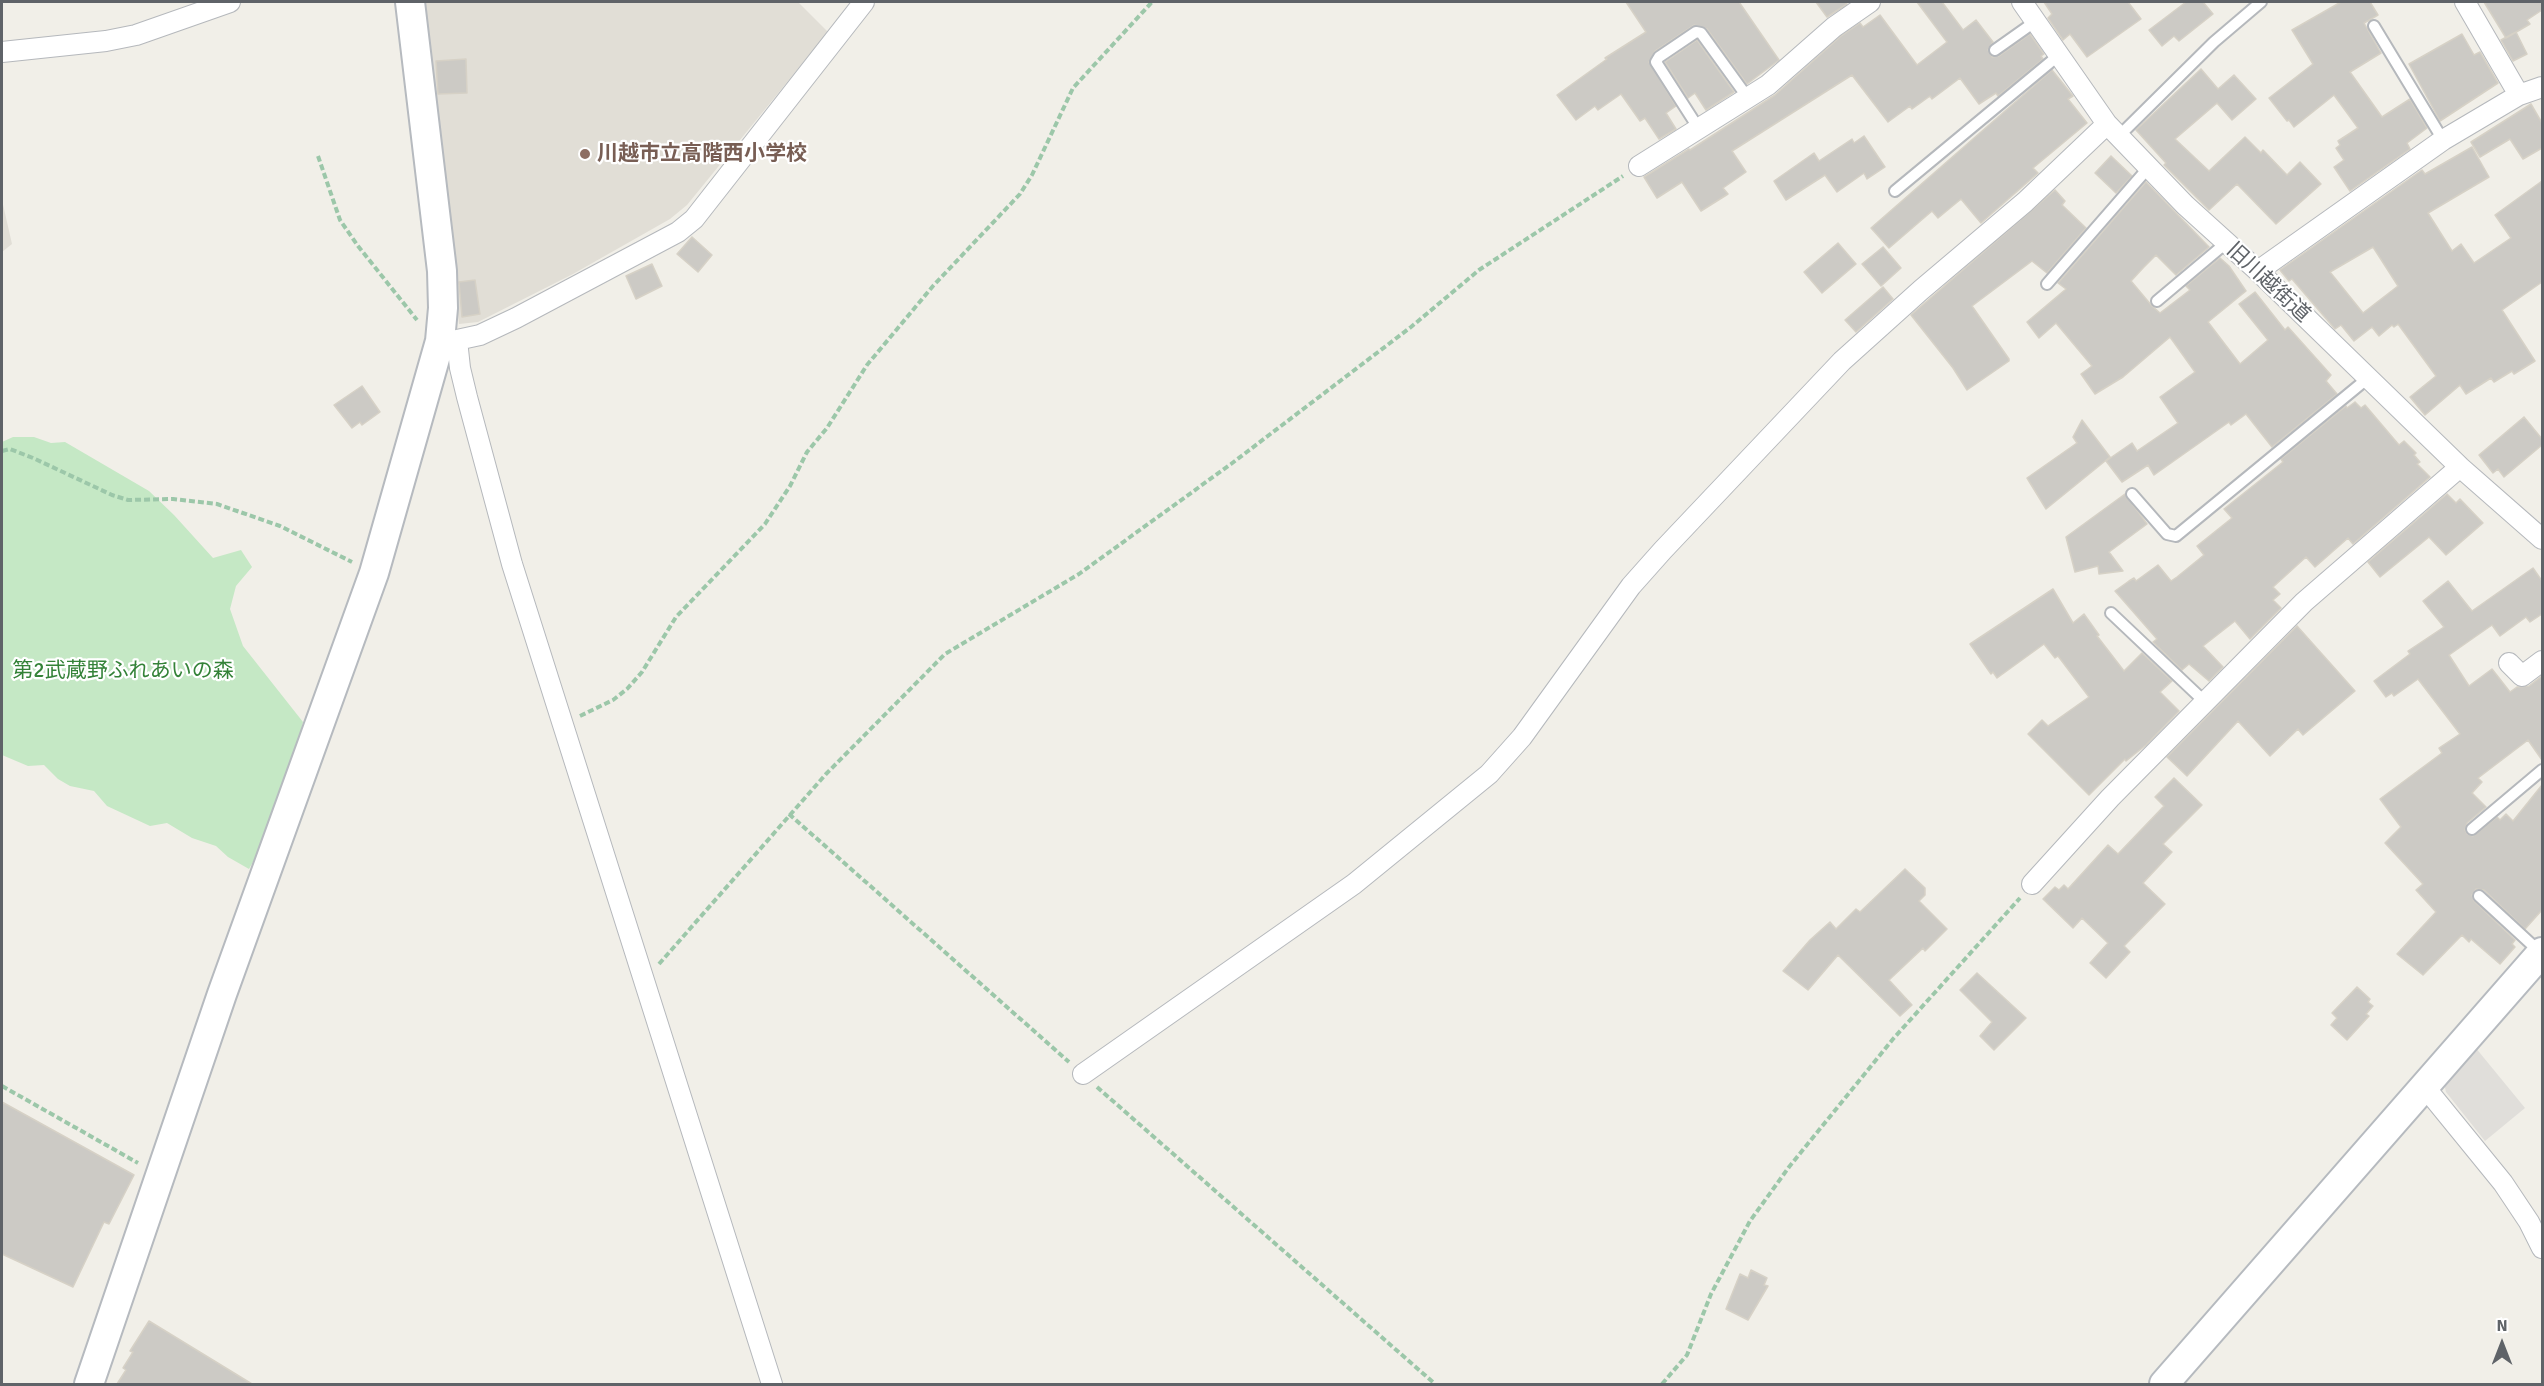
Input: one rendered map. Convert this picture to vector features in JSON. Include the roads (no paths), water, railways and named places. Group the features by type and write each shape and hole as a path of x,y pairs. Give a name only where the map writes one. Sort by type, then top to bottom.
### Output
{"street":[{"path":"2,51 106,41 136,35 230,2"},
{"path":"410,2 442,271 443,308 449,340 460,368 512,564 772,1384"},
{"path":"449,340 480,335 516,318 678,232 694,219 864,2"},
{"path":"1639,166 1768,85 1834,27 1870,2"},
{"name":"旧川越街道","path":"2022,2 2113,130 2226,243 2258,271 2460,467 2542,539"},
{"path":"2258,271 2443,140 2535,92 2464,2"},
{"path":"1083,1074 1354,884 1489,774 1522,737 1624,595 1663,550 1842,361 2025,202 2113,130"},
{"path":"89,1384 222,994 374,573 449,340"},
{"path":"2032,884 2110,798 2304,602 2460,467"},
{"path":"2509,663 2522,676 2542,661"},
{"path":"2164,1384 2542,953"},
{"path":"2424,1086 2503,1183 2529,1222 2542,1248"}],"lane":[{"path":"2113,130 2262,2"},
{"path":"1995,50 2036,21"},
{"path":"2374,26 2443,140"},
{"path":"1699,129 1656,62 1659,57 1696,32 1701,33 1748,98"},
{"path":"1895,191 2059,55"},
{"path":"2047,284 2149,167"},
{"path":"2157,301 2226,243"},
{"path":"2132,494 2167,534 2176,536 2368,378"},
{"path":"2111,613 2205,702"},
{"path":"2472,829 2542,770"},
{"path":"2479,896 2542,953"}],"place":[{"name":"川越市立高階西小学校","path":"585,154"}],"park label":[{"name":"第2武蔵野ふれあいの森","path":"123,671"}]}
